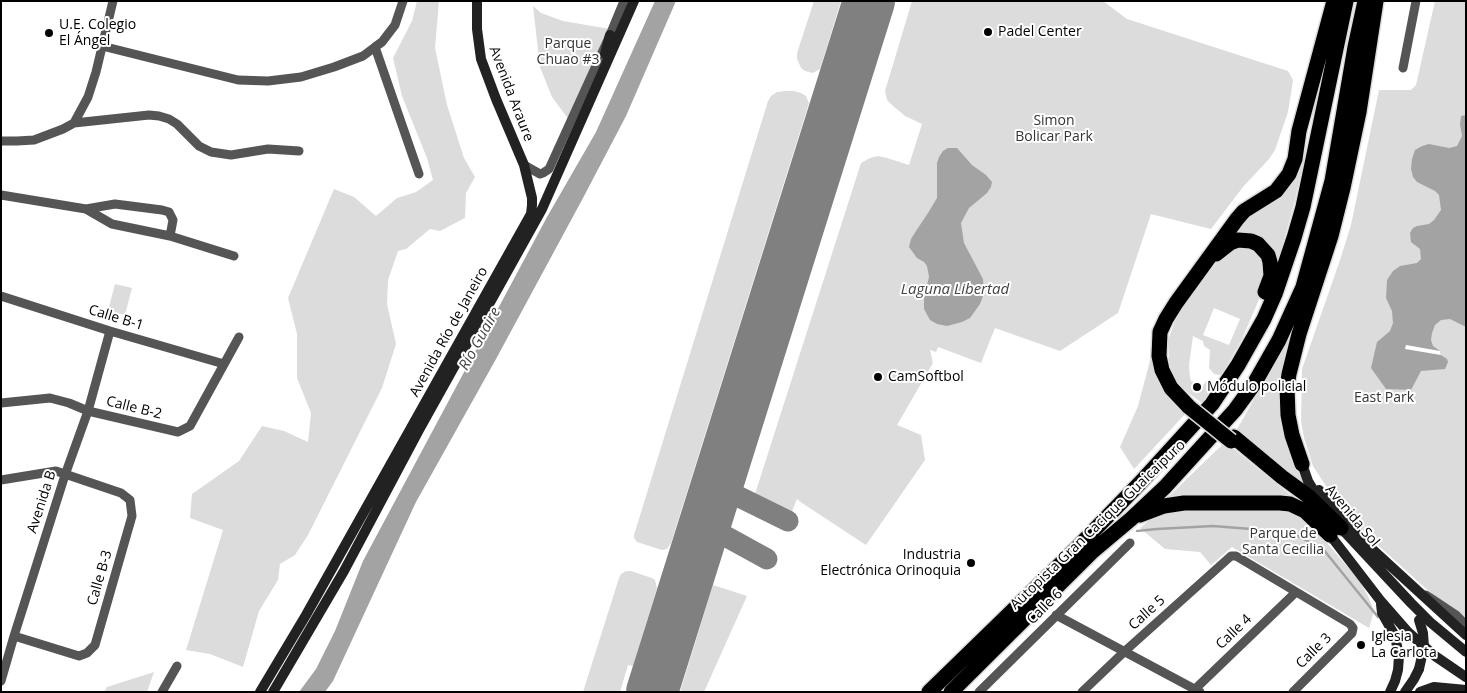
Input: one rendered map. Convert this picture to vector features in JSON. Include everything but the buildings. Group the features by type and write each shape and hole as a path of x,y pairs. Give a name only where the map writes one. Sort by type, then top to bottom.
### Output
{"highway":[{"path":"1334,1 1301,122 1295,159 1289,174 1276,191 1244,211 1173,308 1160,332 1158,356 1162,370 1171,388 1233,439 1335,531"},
{"name":"Autopista Gran Cacique Guaicaipuro","path":"929,692 1075,550 1147,476 1212,404 1238,365 1264,319 1275,294 1294,238 1309,180 1346,1"},
{"name":"Autopista Gran Cacique Guaicaipuro","path":"951,692 1093,551 1132,519 1165,487 1235,410 1254,384 1283,331 1303,288 1332,181 1355,47 1365,1"},
{"path":"1302,464 1292,435 1288,415 1287,388 1289,374 1299,334 1331,236 1343,188 1359,112 1376,1"},
{"path":"1192,405 1178,390 1168,374 1163,357 1164,332 1174,313 1216,254 1230,242 1238,240 1251,241 1263,248 1268,255 1271,269 1269,282 1246,339 1238,365"},
{"path":"1132,519 1157,508 1174,504 1194,502 1280,503 1290,504 1305,511 1335,531"}],"street":[{"path":"74,123 88,96 96,72 113,1"},
{"path":"102,46 238,80 268,81 301,77 363,56 382,42 395,24 403,1"},
{"name":"Avenida Araure","path":"477,1 478,42 481,59 524,165"},
{"path":"524,165 540,174 549,169 624,1"},
{"name":"Avenida Río de Janeiro","path":"272,692 344,571 419,430 542,209 634,1"},
{"path":"1403,68 1416,1"},
{"path":"599,82 610,35"},
{"path":"375,47 419,174"},
{"path":"1,140 34,140 74,123 159,116 177,124 199,146 211,152 231,155 268,148 299,151"},
{"name":"Avenida Río de Janeiro","path":"260,692 306,615 531,214 532,198 524,165"},
{"path":"1,195 86,209 115,204 166,210 173,220 170,236"},
{"path":"86,209 112,224 170,236 234,256"},
{"name":"Calle B-1","path":"1,296 110,331 224,364"},
{"name":"Avenida B","path":"1,681 65,475 88,410 110,331"},
{"name":"Calle B-2","path":"1,403 50,398 69,402 88,410 178,432 190,426 239,337"},
{"name":"Avenida Sol","path":"1302,464 1315,494 1339,521 1335,531"},
{"name":"Avenida Sol","path":"1302,464 1323,496 1346,523 1466,635"},
{"path":"1,480 56,471 65,475"},
{"name":"Calle B-3","path":"14,636 79,656 87,653 95,645 132,516 130,500 121,494 65,475"},
{"name":"Avenida Sol","path":"1335,531 1380,600 1421,645 1466,677"},
{"name":"Avenida Sol","path":"1335,531 1430,622 1466,652"},
{"name":"Calle 6","path":"979,692 1130,543"},
{"name":"Calle 5","path":"1082,692 1231,556 1236,556 1296,592"},
{"name":"Avenida Sol","path":"1413,587 1438,602 1466,625"},
{"name":"Calle 3","path":"1293,692 1352,633 1353,628 1350,624 1296,592"},
{"name":"Calle 4","path":"1196,691 1296,592"},
{"path":"1380,600 1382,612 1395,636 1399,656 1397,675 1390,692"},
{"path":"1405,692 1414,679 1424,648 1423,633 1411,603"},
{"path":"1056,615 1196,691"},
{"path":"162,692 177,666"},
{"path":"1420,692 1434,687 1466,690"}],"green space":[{"path":"417,1 439,1 435,48 447,105 464,158 475,177 466,193 465,218 440,231 430,229 406,249 398,251 388,280 387,304 396,344 382,388 308,535 295,555 280,564 278,580 259,611 243,667 210,654 186,650 223,530 190,518 192,494 239,461 262,426 284,431 308,442 311,413 297,378 297,334 288,298 334,189 354,197 376,216 397,198 416,192 433,180 427,158 402,96 393,58 412,21"},
{"path":"814,1 841,1 820,69 813,73 801,68 797,59 797,53"},
{"name":"Simon Bolicar Park","path":"912,1 1103,1 1127,19 1288,71 1293,80 1288,112 1275,150 1243,187 1211,229 1151,214 1118,313 1060,351 995,328 981,363 938,347 936,352 930,350 933,363 897,425 921,435 925,460 866,545 797,499 790,516 755,494 861,163 878,156 909,165 922,124 905,116 893,106 887,100 885,91"},
{"name":"East Park","path":"1435,1 1466,1 1466,621 1423,586 1359,528 1360,525 1339,504 1313,466 1301,421 1302,369 1351,225 1379,90 1411,90 1416,85"},
{"name":"Parque Chuao #3","path":"533,6 541,13 563,21 610,29 569,120 552,97 540,67"},
{"path":"777,92 801,93 806,96 809,103 671,543 667,549 662,550 637,542 634,535 768,101"},
{"path":"1302,155 1305,155 1295,200 1277,265 1273,253 1227,241"},
{"path":"1244,245 1259,251 1266,260 1266,283 1242,339 1222,374 1214,374 1209,368 1210,350 1204,346 1203,341 1193,336 1189,365 1191,381 1194,382 1192,387 1198,392 1208,379 1213,382 1212,388 1202,403 1183,389 1176,381 1169,362 1168,340 1177,316 1225,253","holes":["1214,308 1240,319 1229,345 1203,335"]},
{"path":"115,284 132,288 125,315 108,311"},
{"path":"1294,329 1289,437 1299,473 1313,495 1236,431"},
{"path":"1151,357 1163,388 1187,412 1134,469 1120,447 1138,406"},
{"path":"1225,442 1300,503 1163,502"},
{"name":"Parque de Santa Cecilia","path":"1280,508 1306,519 1360,581 1374,611 1369,628 1232,547 1211,565 1200,552 1165,549 1140,528 1155,516 1172,509"},
{"path":"626,571 652,578 655,580 657,588 633,666 628,665 620,692 583,692 619,578"},
{"path":"713,585 747,596 704,692 680,692"},
{"path":"154,672 147,692 104,692 107,687"}],"water":[{"name":"Río Guaire","path":"655,1 676,1 626,116 496,359 416,502 333,681 325,692 299,692 316,669 335,631 363,561 547,217 596,132"},
{"path":"1466,115 1466,327 1450,319 1441,320 1435,325 1431,340 1433,346 1447,359 1448,362 1445,369 1421,371 1411,390 1386,389 1371,368 1377,342 1390,331 1393,323 1392,311 1386,298 1387,280 1393,271 1400,266 1417,263 1421,259 1420,249 1411,242 1410,233 1417,226 1429,224 1441,210 1439,195 1417,182 1413,177 1411,169 1412,159 1415,150 1422,146 1429,144 1449,148 1457,146 1462,136 1461,116"},
{"name":"Laguna Libertad","path":"948,148 957,148 972,165 992,182 987,193 969,208 961,223 964,243 983,279 984,291 982,299 970,318 947,326 930,320 924,309 924,297 929,277 927,266 917,258 909,247 911,239 937,198 937,163 943,151"}],"pier":[{"path":"1406,345 1440,351 1441,355 1405,349"}],"waterway":[{"path":"1137,531 1213,526 1290,532 1323,549 1378,617"}],"taxiway":[{"path":"717,486 788,521"},
{"path":"705,525 767,559"}],"runway":[{"path":"652,692 869,1"}],"place":[{"name":"Padel Center","path":"988,32"},
{"name":"U.E. Colegio El Ángel","path":"49,33"},
{"name":"CamSoftbol","path":"878,377"},
{"name":"Módulo policial","path":"1197,387"},
{"name":"Industria Electrónica Orinoquia","path":"971,563"},
{"name":"Iglesia La Carlota","path":"1361,645"}]}
